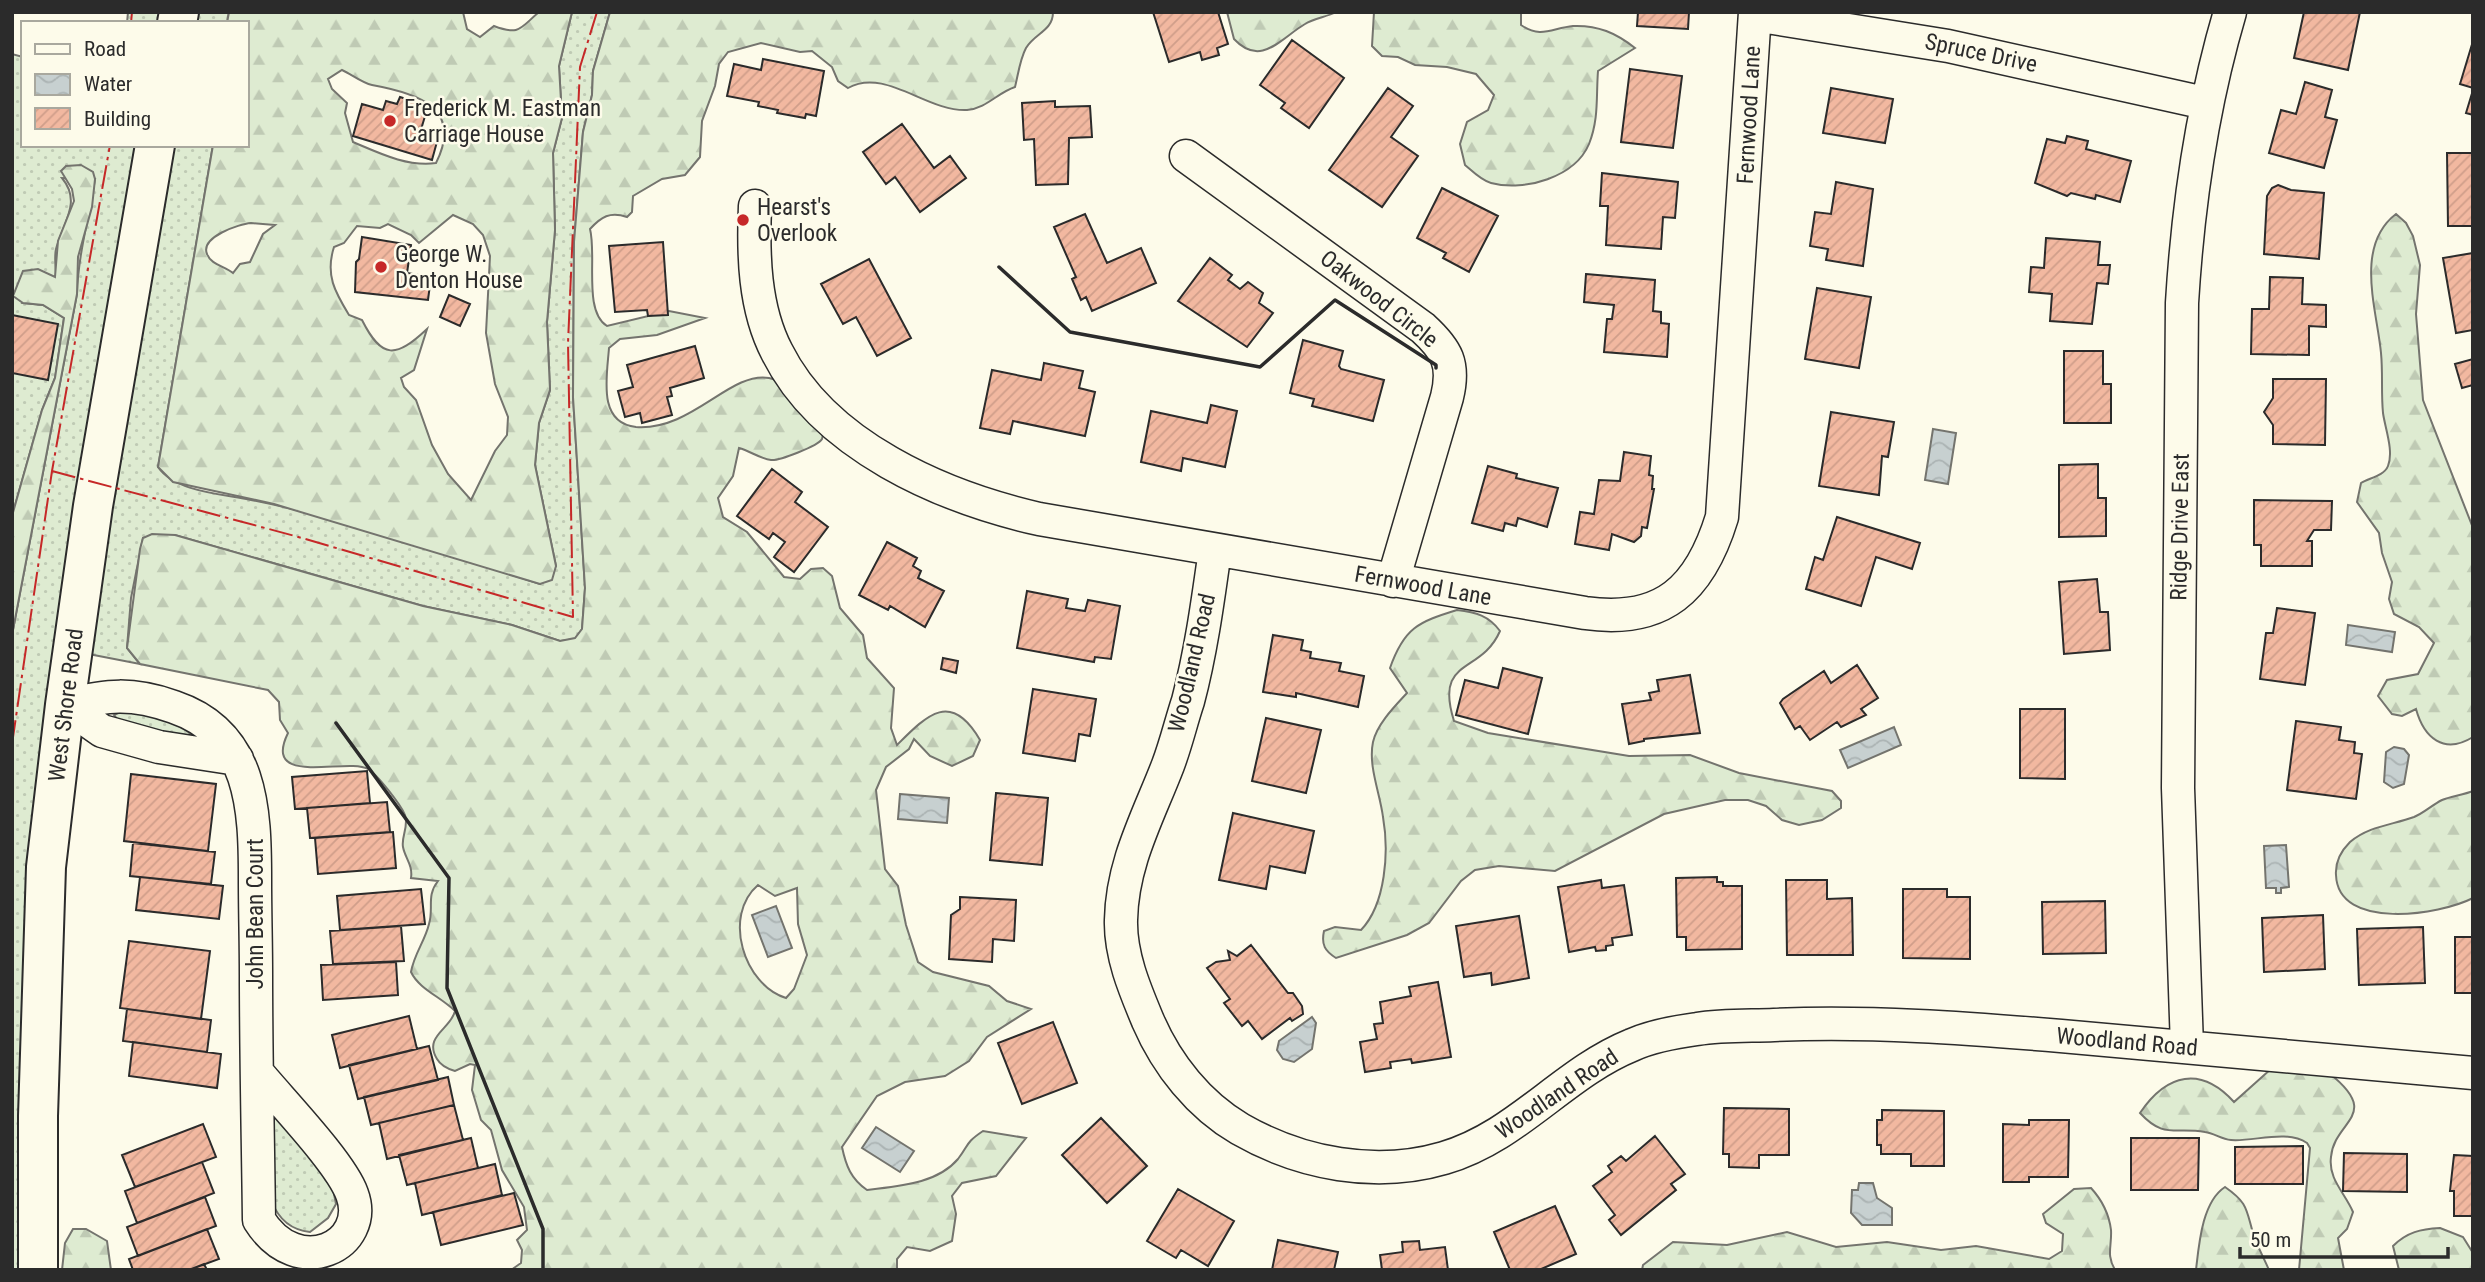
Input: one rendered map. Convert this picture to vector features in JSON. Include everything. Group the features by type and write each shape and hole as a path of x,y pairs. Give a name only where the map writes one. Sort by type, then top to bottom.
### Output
{"main road":[{"name":"West Shore Road","path":"38,1270 38,1116 46,867 93,506 155,147"}],"street":[{"name":"Ridge Drive East","path":"2187,1047 2178,788 2182,303 2185,253 2205,103 2230,12"},
{"name":"Spruce Drive","path":"1755,14 1962,48 2205,103"},
{"name":"Fernwood Lane","path":"755,206 754,251 761,309 775,350 797,386 838,426 910,471 983,504 1039,519 1585,613 1624,615 1648,611 1676,596 1702,568 1722,517 1755,14"},
{"name":"Oakwood Circle","path":"1186,156 1423,328 1448,354 1452,370 1447,397 1393,581"},
{"name":"Woodland Road","path":"1215,550 1189,693 1168,764 1134,843 1125,878 1121,924 1130,979 1157,1043 1172,1065 1209,1106 1250,1135 1283,1149 1347,1165 1386,1168 1448,1157 1503,1132 1596,1065 1630,1045 1666,1034 1704,1028 1824,1023 1944,1026 2473,1073"},
{"name":"John Bean Court","path":"65,705 117,695 163,704 194,714 221,736 237,759 251,797 255,831 257,1072 259,1220 268,1237 281,1248 301,1257 324,1255 343,1241 356,1217 352,1194 341,1174 257,1072"},
{"path":"65,705 102,731 159,747 237,759"}],"green space":[{"path":"128,12 229,12 227,21 127,21"},
{"path":"229,12 463,12 467,29 480,37 494,26 509,30 519,29 539,12 572,12 559,66 562,118 553,153 555,230 547,322 550,390 539,423 535,465 556,566 552,580 540,584 274,504 173,482 158,467 213,147 248,147 248,21 227,21","holes":["342,70 368,84 419,98 440,116 444,128 443,144 436,163 404,161 353,142 345,113 347,103 332,89 328,79","453,215 473,224 483,235 490,256 486,333 495,384 508,417 507,435 495,451 471,500 448,474 432,445 416,400 404,387 401,378 414,370 427,329 398,349 383,348 369,333 362,320 349,315 331,275 334,247 344,243 357,226 380,228 388,224 411,235 419,243","251,223 275,225 263,234 250,262 240,264 233,273 212,261 206,248 209,242 222,232"]},
{"path":"572,12 610,12 593,71 592,95 583,132 574,242 573,397 585,588 582,629 575,639 560,641 512,625 423,606 175,535 143,538 131,598 127,648 140,664 73,651 38,1270 12,1270 12,635 77,294 95,179 62,178 68,187 71,204 56,249 56,277 23,303 43,305 64,318 55,378 42,410 12,516 12,54 21,56 21,147 213,147 158,467 176,482 200,491 324,517 540,584 556,566 535,465 539,423 550,390 547,322 555,230 553,153 562,118 559,66"},
{"path":"610,12 1053,12 1047,28 1026,48 1015,87 974,109 967,110 952,109 877,83 862,83 848,88 838,81 832,67 812,51 800,52 761,43 728,52 719,64 715,86 702,121 700,157 685,175 662,179 633,196 632,212 627,217 606,216 590,229 595,308 607,326 669,311 705,318 657,335 620,339 609,348 607,396 615,417 624,424 636,427 656,426 675,420 740,383 754,378 778,381 793,391 824,428 822,439 806,449 775,460 739,448 733,476 718,498 723,517 747,532 784,577 800,579 811,569 823,568 832,576 840,608 863,635 867,658 894,688 891,728 897,745 929,717 939,712 959,715 980,740 973,756 952,766 930,756 914,739 909,749 886,767 876,790 885,869 898,886 906,925 918,962 933,972 989,986 1007,1001 1031,1009 987,1037 969,1061 945,1076 905,1082 877,1096 842,1147 850,1172 867,1190 916,1182 939,1174 958,1159 970,1141 983,1131 1026,1138 996,1176 962,1183 952,1196 956,1214 952,1241 930,1251 907,1247 897,1259 897,1270 511,1270 521,1263 522,1250 517,1240 527,1230 524,1207 502,1170 491,1130 481,1120 472,1090 475,1065 452,1070 441,1064 434,1051 435,1038 455,1011 419,983 411,972 427,930 432,892 438,881 411,878 411,869 403,847 406,823 403,810 383,783 368,769 357,766 310,767 286,760 283,750 288,733 280,720 279,702 268,690 140,664 127,648 140,549 143,538 152,534 175,535 423,606 512,625 560,641 575,638 582,629 585,588 573,397 574,242 583,132 592,95 593,71","holes":["758,885 775,896 797,888 798,924 807,955 794,989 786,998 771,991 749,965 740,931 741,914 747,898"]},
{"path":"1227,12 1336,12 1309,22 1271,48 1253,51 1234,39"},
{"path":"1374,12 1521,12 1521,25 1528,29 1547,32 1573,26 1591,27 1614,34 1635,48 1598,71 1594,126 1582,156 1573,165 1548,179 1504,185 1484,180 1465,165 1460,144 1467,122 1488,110 1494,95 1476,74 1447,67 1415,65 1398,57 1382,56 1372,46"},
{"path":"81,165 93,172 95,179 92,207 78,257 77,294 12,635 12,516 42,410 55,378 64,318 43,305 23,303 13,296 23,271 38,269 55,277 58,241 74,201 72,189 61,171 66,166"},
{"path":"2396,214 2406,223 2413,236 2420,265 2416,314 2423,400 2473,528 2473,737 2453,744 2444,744 2430,735 2416,709 2402,716 2392,714 2378,696 2387,680 2418,674 2434,643 2419,627 2394,614 2389,599 2392,582 2382,553 2379,533 2357,502 2361,483 2383,472 2390,460 2383,413 2381,353 2371,279 2375,243 2383,227"},
{"path":"1457,610 1481,616 1500,631 1482,655 1455,676 1450,686 1449,701 1454,721 1488,733 1629,756 1690,755 1739,773 1832,791 1841,801 1841,808 1822,820 1799,825 1782,820 1766,806 1748,800 1725,800 1664,814 1555,871 1499,866 1475,870 1461,881 1429,923 1407,935 1336,958 1325,947 1324,931 1335,927 1361,930 1376,906 1384,876 1385,831 1373,770 1373,742 1382,722 1407,693 1390,668 1401,644 1414,628 1432,618"},
{"path":"124,710 171,721 193,737 185,741 120,723 114,715"},
{"path":"2473,791 2473,898 2438,909 2393,914 2354,905 2341,893 2336,866 2341,853 2350,842 2373,829 2414,817 2442,800"},
{"path":"2272,1068 2329,1073 2345,1087 2353,1099 2351,1117 2334,1145 2331,1157 2332,1172 2353,1212 2347,1229 2338,1238 2344,1270 2299,1270 2310,1148 2307,1143 2280,1136 2231,1140 2205,1132 2163,1129 2140,1113 2161,1089 2185,1079 2209,1083 2222,1090 2234,1102"},
{"path":"269,1095 333,1189 336,1204 328,1218 310,1232 287,1223 272,1202"},
{"path":"2225,1187 2245,1207 2269,1270 2196,1270 2200,1236 2207,1213 2217,1194"},
{"path":"2091,1188 2102,1202 2109,1218 2110,1255 2115,1270 1642,1270 1643,1265 1673,1242 1727,1245 1787,1232 1836,1247 1887,1242 1941,1250 1976,1246 2049,1259 2062,1251 2063,1234 2046,1223 2043,1214 2074,1189"},
{"path":"2440,1228 2463,1237 2473,1253 2473,1270 2399,1270 2393,1246 2415,1232"},
{"path":"73,1229 86,1229 107,1241 111,1270 62,1270 65,1243"}],"water":[{"path":"1933,429 1956,433 1948,484 1925,480"},
{"path":"2348,625 2395,632 2392,652 2346,645"},
{"path":"1894,727 1901,745 1848,768 1840,750"},
{"path":"2394,747 2404,749 2409,755 2404,784 2393,788 2384,782 2386,752"},
{"path":"900,794 949,798 947,823 898,819"},
{"path":"2286,845 2289,887 2281,888 2281,893 2276,893 2276,888 2266,888 2264,846"},
{"path":"776,906 792,948 768,957 752,915"},
{"path":"1312,1017 1316,1023 1312,1049 1294,1062 1283,1059 1277,1050 1279,1041"},
{"path":"876,1127 914,1151 900,1172 862,1148"},
{"path":"1859,1183 1873,1183 1877,1198 1892,1208 1892,1225 1862,1225 1851,1213 1852,1190 1858,1190"}],"building":[{"path":"1153,12 1218,12 1228,44 1217,48 1219,55 1202,60 1200,52 1169,62"},
{"path":"1638,12 1689,12 1688,29 1637,26"},
{"path":"2304,12 2360,12 2348,70 2294,58"},
{"path":"1292,40 1344,78 1309,128 1281,108 1285,103 1260,85"},
{"path":"2473,41 2473,88 2460,84"},
{"path":"763,59 824,71 816,116 806,114 805,118 777,113 778,110 758,106 759,102 727,96 734,64 761,70"},
{"path":"1630,69 1682,76 1673,148 1621,142"},
{"path":"2305,82 2332,90 2325,117 2337,120 2324,168 2269,153 2281,110 2296,114"},
{"path":"1388,88 1413,106 1391,137 1418,156 1382,207 1329,170"},
{"path":"1831,88 1893,99 1885,143 1823,133"},
{"path":"2473,90 2473,115 2466,113"},
{"name":"Frederick M. Eastman Carriage House","path":"400,97 428,106 420,133 438,138 432,160 353,136 362,104 383,110 386,101 397,104"},
{"path":"1055,101 1055,107 1090,106 1092,137 1069,138 1068,184 1036,185 1034,139 1024,140 1022,103"},
{"path":"902,124 934,168 950,156 966,178 920,212 895,177 886,184 863,152"},
{"path":"2067,136 2088,141 2086,149 2131,161 2120,202 2096,195 2095,199 2071,193 2067,196 2035,183 2047,139 2065,143"},
{"path":"2447,153 2473,153 2473,226 2448,226"},
{"path":"1602,173 1678,182 1675,218 1663,217 1661,249 1606,245 1608,206 1600,206"},
{"path":"1836,182 1873,189 1863,266 1826,260 1828,249 1810,246 1815,212 1831,214"},
{"path":"2278,185 2291,190 2324,193 2319,259 2264,254 2267,196 2272,188"},
{"path":"1442,188 1498,216 1469,272 1443,258 1446,253 1417,238"},
{"path":"1085,214 1107,263 1141,248 1156,283 1092,311 1086,297 1081,300 1072,279 1076,277 1054,227"},
{"name":"George W. Denton House","path":"362,237 411,245 407,273 431,277 428,300 355,292 356,262 359,259"},
{"path":"2046,238 2100,242 2098,265 2110,265 2108,284 2097,283 2092,324 2050,321 2052,294 2029,292 2031,267 2044,268"},
{"path":"663,242 668,315 648,316 647,310 615,312 609,246"},
{"path":"2473,253 2473,330 2456,333 2443,258"},
{"path":"1210,258 1232,275 1228,280 1240,289 1248,282 1263,293 1259,303 1273,313 1247,347 1178,301"},
{"path":"869,259 911,338 877,356 856,317 843,324 821,284"},
{"path":"1586,274 1655,280 1653,311 1661,312 1661,323 1669,324 1667,357 1604,352 1607,319 1612,319 1614,305 1584,302"},
{"path":"2270,277 2303,278 2302,304 2326,305 2326,327 2309,326 2309,355 2251,354 2252,309 2269,309"},
{"path":"1817,288 1871,297 1859,368 1805,359"},
{"path":"449,295 470,304 460,326 440,317"},
{"path":"12,315 58,324 48,380 12,373"},
{"path":"1303,340 1343,351 1339,366 1341,369 1384,380 1373,421 1312,406 1314,399 1290,393"},
{"path":"695,346 704,378 670,388 672,396 667,397 672,415 642,423 640,413 625,417 618,391 633,387 627,365"},
{"path":"2064,351 2103,351 2103,384 2111,384 2111,423 2064,423"},
{"path":"2473,359 2473,385 2462,388 2455,364"},
{"path":"1044,363 1083,371 1079,388 1095,392 1085,436 1013,421 1010,434 980,428 992,370 1041,380"},
{"path":"2273,379 2326,379 2325,445 2273,444 2273,425 2264,412 2273,398"},
{"path":"1211,405 1237,411 1225,467 1183,458 1181,471 1141,462 1151,411 1207,423"},
{"path":"1831,412 1894,422 1888,457 1882,456 1879,495 1819,486"},
{"path":"1624,452 1651,456 1649,475 1653,476 1654,489 1647,528 1642,527 1641,536 1634,542 1612,534 1609,550 1575,544 1580,512 1594,514 1599,480 1620,481"},
{"path":"2098,464 2098,498 2106,498 2106,536 2059,537 2059,465"},
{"path":"1488,466 1517,474 1516,478 1558,488 1547,527 1518,518 1516,526 1505,523 1503,531 1472,523"},
{"path":"772,469 802,492 795,502 828,527 794,572 774,557 785,542 773,533 769,539 737,516"},
{"path":"2254,500 2332,501 2331,530 2314,530 2307,541 2312,541 2312,566 2261,566 2261,545 2254,545"},
{"path":"1837,517 1920,543 1912,569 1876,557 1861,606 1806,589 1815,557 1823,560"},
{"path":"887,542 917,558 913,566 921,571 918,578 944,591 925,627 890,606 888,610 859,595"},
{"path":"2097,579 2100,612 2108,612 2110,650 2064,654 2059,582"},
{"path":"1027,591 1068,599 1066,608 1085,611 1088,600 1120,606 1111,659 1095,657 1094,662 1017,648"},
{"path":"2277,608 2315,613 2305,685 2260,679 2266,633 2273,633"},
{"path":"1273,635 1303,640 1301,650 1311,652 1310,658 1341,663 1339,671 1364,676 1358,707 1296,693 1296,697 1263,692"},
{"path":"943,658 958,661 956,673 941,669"},
{"path":"1857,665 1878,698 1861,709 1866,715 1841,727 1837,722 1810,740 1800,726 1795,729 1780,703 1783,699 1824,671 1831,683"},
{"path":"1503,668 1542,678 1528,734 1456,715 1465,680 1498,688"},
{"path":"1690,675 1700,733 1644,739 1629,744 1622,704 1651,700 1649,693 1659,691 1657,680"},
{"path":"1033,689 1096,699 1090,736 1079,734 1075,761 1023,753"},
{"path":"2020,709 2065,709 2065,779 2020,778"},
{"path":"1266,718 1321,730 1306,793 1252,781"},
{"path":"2296,721 2341,727 2339,740 2355,742 2354,753 2362,754 2356,799 2287,790"},
{"path":"367,771 370,803 295,809 292,777"},
{"path":"131,774 216,784 208,851 124,841"},
{"path":"996,793 1048,798 1042,865 990,860"},
{"path":"387,802 390,832 310,838 307,808"},
{"path":"1233,813 1314,831 1305,873 1270,866 1266,889 1219,880"},
{"path":"393,832 396,868 318,874 315,838"},
{"path":"133,843 215,852 211,884 130,876"},
{"path":"140,877 223,886 219,919 136,910"},
{"path":"1717,877 1717,882 1723,882 1723,886 1742,886 1742,949 1686,950 1686,937 1677,937 1676,878"},
{"path":"1601,880 1602,888 1624,885 1632,935 1612,938 1613,945 1606,946 1606,950 1596,951 1595,947 1569,952 1558,887"},
{"path":"1786,880 1827,880 1827,899 1852,898 1853,955 1787,955"},
{"path":"421,889 425,924 340,930 337,896"},
{"path":"1903,889 1947,889 1947,897 1970,897 1970,959 1903,958"},
{"path":"960,897 1016,900 1014,941 993,939 992,962 949,959 951,915 960,909"},
{"path":"2105,901 2106,953 2043,954 2042,902"},
{"path":"2323,915 2325,969 2264,972 2262,918"},
{"path":"1519,916 1529,978 1492,985 1491,973 1464,977 1456,926"},
{"path":"401,926 404,961 333,964 330,931"},
{"path":"2423,927 2425,983 2359,985 2357,929"},
{"path":"2455,937 2473,937 2473,993 2455,993"},
{"path":"129,941 210,951 201,1019 120,1008"},
{"path":"1251,945 1288,993 1293,993 1302,1006 1303,1014 1292,1021 1290,1018 1262,1039 1248,1021 1242,1026 1224,1003 1230,999 1207,968 1216,962 1230,960 1228,951 1237,956"},
{"path":"396,962 398,995 323,1000 321,965"},
{"path":"1438,982 1451,1057 1412,1063 1411,1059 1390,1062 1391,1068 1365,1072 1360,1042 1377,1039 1374,1024 1383,1023 1380,1002 1411,996 1409,987"},
{"path":"127,1009 211,1020 207,1052 123,1041"},
{"path":"409,1016 417,1049 340,1068 332,1035"},
{"path":"1053,1022 1077,1083 1022,1104 998,1043"},
{"path":"133,1042 221,1054 217,1088 129,1076"},
{"path":"429,1046 438,1080 358,1099 349,1065"},
{"path":"448,1077 454,1105 371,1125 364,1097"},
{"path":"454,1105 463,1140 387,1159 379,1123"},
{"path":"1724,1108 1789,1109 1789,1155 1759,1155 1759,1168 1729,1167 1729,1154 1723,1154"},
{"path":"1882,1110 1944,1111 1944,1166 1911,1166 1911,1154 1881,1154 1881,1145 1877,1145 1877,1120 1882,1120"},
{"path":"1101,1118 1147,1166 1107,1203 1062,1155"},
{"path":"2029,1120 2069,1120 2068,1177 2029,1177 2029,1182 2003,1182 2003,1124 2029,1125"},
{"path":"203,1124 216,1157 135,1187 122,1155"},
{"path":"1655,1136 1685,1174 1671,1184 1676,1190 1621,1235 1609,1220 1615,1215 1593,1186 1612,1172 1608,1166 1621,1156 1626,1161"},
{"path":"471,1138 478,1168 407,1185 399,1155"},
{"path":"2131,1138 2199,1138 2198,1190 2131,1190"},
{"path":"2303,1146 2303,1184 2235,1184 2235,1147"},
{"path":"2344,1153 2407,1154 2407,1192 2343,1191"},
{"path":"2454,1155 2473,1156 2473,1216 2454,1216 2454,1191 2450,1191"},
{"path":"202,1162 214,1193 137,1223 125,1191"},
{"path":"495,1164 502,1195 422,1215 415,1183"},
{"path":"1178,1189 1234,1221 1208,1266 1181,1250 1176,1258 1147,1241"},
{"path":"514,1193 523,1225 441,1245 433,1212"},
{"path":"205,1197 216,1226 138,1256 127,1227"},
{"path":"1555,1206 1576,1254 1539,1270 1510,1270 1494,1232"},
{"path":"207,1229 219,1259 189,1270 133,1270 129,1259"},
{"path":"1278,1240 1338,1252 1334,1270 1272,1270"},
{"path":"1419,1241 1420,1250 1445,1247 1448,1270 1382,1270 1380,1255 1403,1252 1402,1242"},
{"path":"204,1264 207,1270 189,1270"}],"wall":[{"path":"999,267 1070,332 1260,367 1335,300 1436,365 1436,368"},
{"path":"336,723 449,878 447,988 543,1229 543,1270"}],"power":[{"path":"131,21 132,12"},
{"path":"52,471 295,536 573,617 568,343 580,67 597,12"},
{"path":"12,744 52,471 110,147"}],"place":[{"name":"Frederick M. Eastman Carriage House","path":"390,121"},
{"name":"Hearst's Overlook","path":"743,220"},
{"name":"George W. Denton House","path":"381,267"}]}
